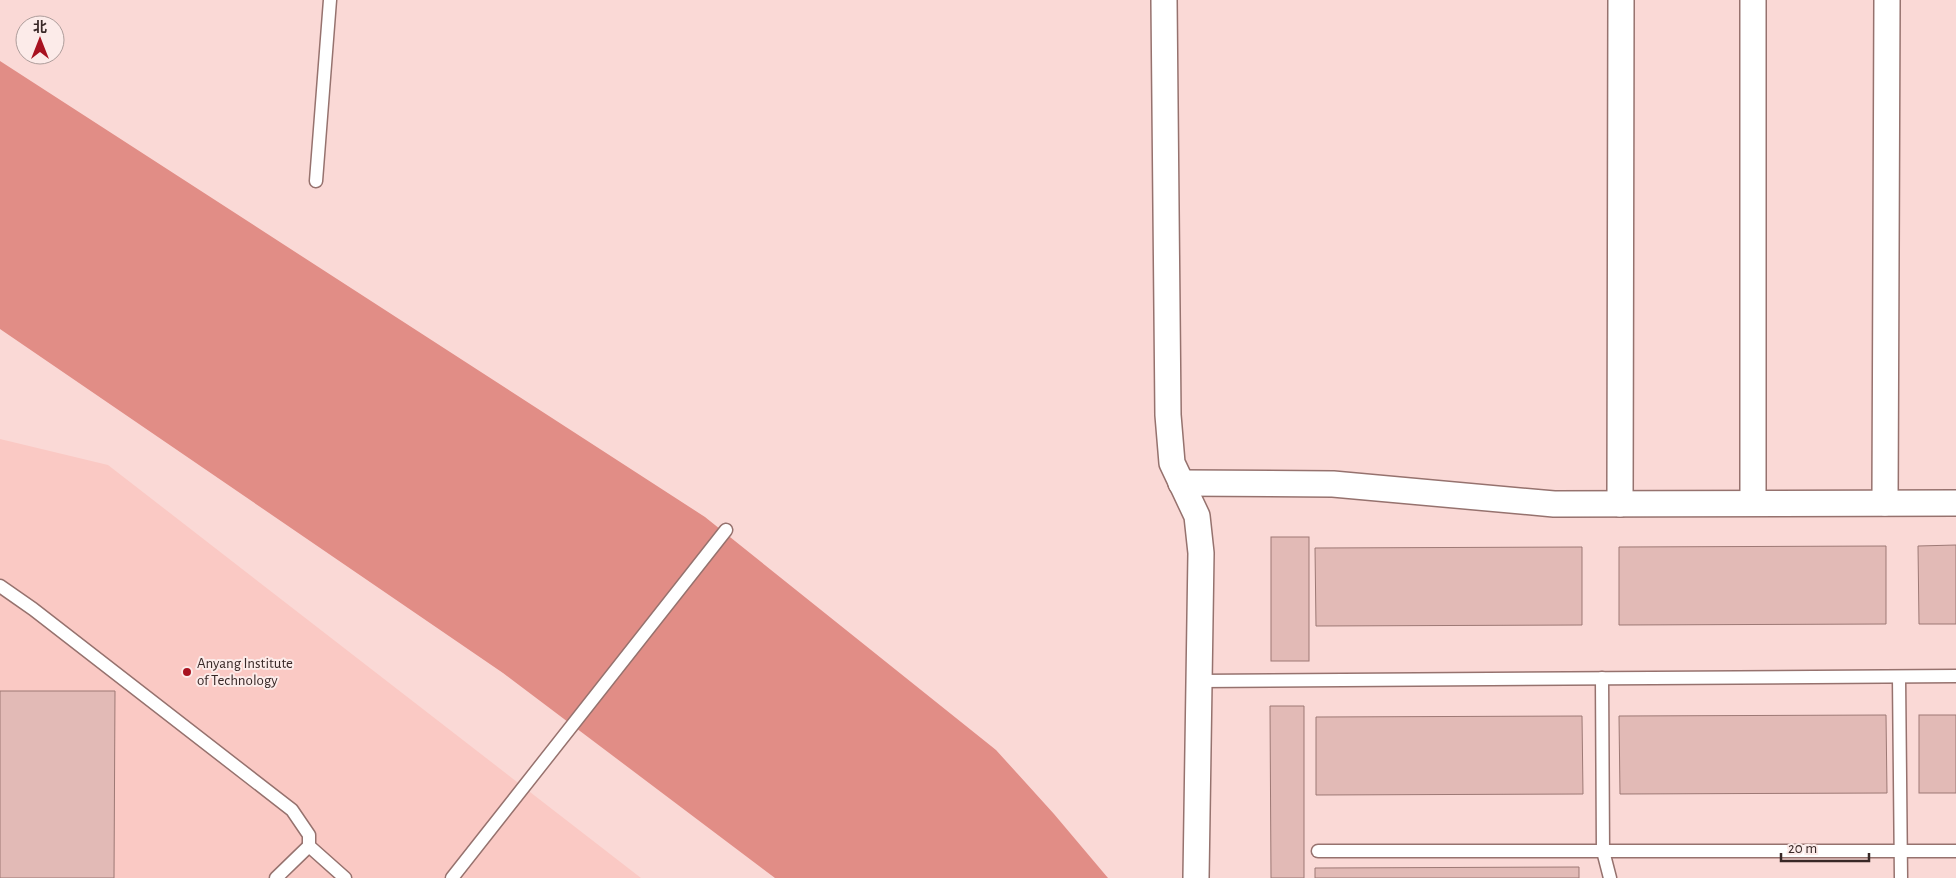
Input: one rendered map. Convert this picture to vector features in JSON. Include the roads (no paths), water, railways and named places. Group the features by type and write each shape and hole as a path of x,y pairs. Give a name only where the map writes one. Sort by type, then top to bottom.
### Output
{"street":[{"path":"1164,0 1168,415 1172,463 1197,516 1201,553 1196,878"},
{"path":"1620,504 1621,0"},
{"path":"1753,503 1754,0"},
{"path":"1885,503 1887,0"},
{"path":"1181,483 1333,484 1554,504 1956,503"}],"lane":[{"path":"316,181 330,0"},
{"path":"452,878 726,530"},
{"path":"0,586 34,609 292,810 309,835 309,846 276,878"},
{"path":"1199,680 1956,676"},
{"path":"1900,677 1900,878"},
{"path":"1602,678 1603,851 1610,878"},
{"path":"309,846 345,878"},
{"path":"1318,851 1956,851"}],"place":[{"name":"Anyang Institute of Technology","path":"187,672"}]}
